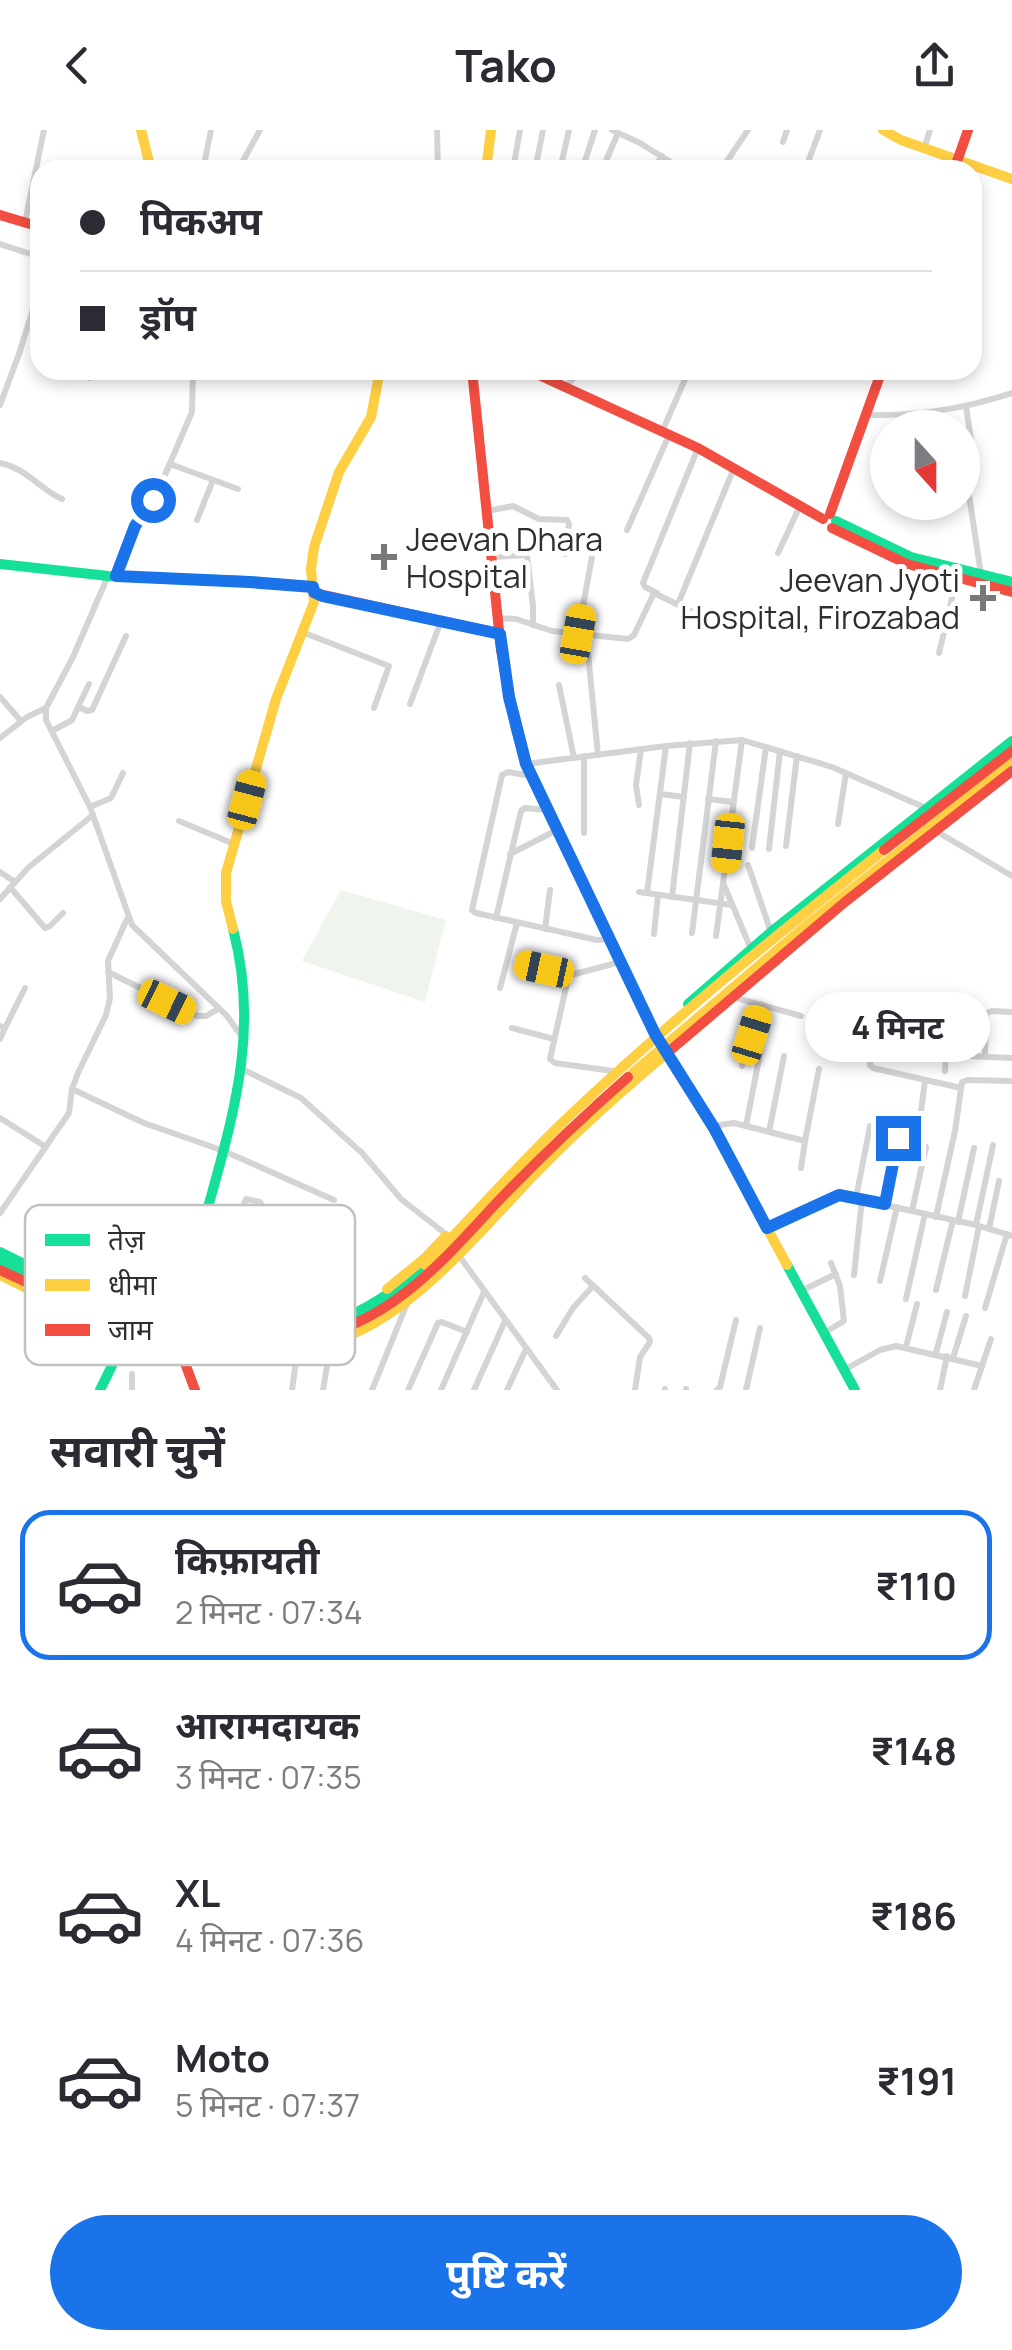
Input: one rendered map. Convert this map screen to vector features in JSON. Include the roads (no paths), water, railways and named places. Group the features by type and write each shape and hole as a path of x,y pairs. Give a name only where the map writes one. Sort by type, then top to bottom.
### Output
{"main road":[{"path":"141,130 150,160"},
{"path":"487,160 491,130"},
{"path":"883,130 947,160"},
{"path":"958,160 968,130"},
{"path":"982,172 1012,179"},
{"path":"0,214 30,223"},
{"path":"207,1205 237,1103 242,1069 243,970 224,891 226,872 268,723 314,602 314,546 339,472 371,417 378,380"},
{"path":"473,380 506,681 526,764 655,1034 712,1126 855,1390"},
{"path":"552,380 698,448 830,521 911,556 1012,582"},
{"path":"830,521 878,380"},
{"path":"830,521 895,559 1012,592"},
{"path":"0,564 313,590 500,634"},
{"path":"355,1324 391,1304 420,1281 547,1150 773,940 926,808 1012,742"},
{"path":"773,940 1012,751"},
{"path":"355,1307 414,1267 545,1134 751,948 773,940 1012,762"},
{"path":"355,1330 408,1300 592,1118 732,996 1012,771"},
{"path":"0,1252 25,1264"},
{"path":"0,1260 25,1275"},
{"path":"0,1272 25,1280"},
{"path":"0,1272 25,1285"},
{"path":"100,1390 112,1365"},
{"path":"186,1365 195,1390"}],"street":[{"path":"38,160 44,130"},
{"path":"205,160 211,130"},
{"path":"244,160 260,130"},
{"path":"437,130 438,160"},
{"path":"515,160 520,130"},
{"path":"537,160 543,130"},
{"path":"562,160 568,130"},
{"path":"585,160 595,130"},
{"path":"728,160 748,130"},
{"path":"783,142 788,130"},
{"path":"809,160 820,130"},
{"path":"924,148 930,130"},
{"path":"605,160 615,131 668,160"},
{"path":"659,160 662,156"},
{"path":"25,222 30,198"},
{"path":"0,244 30,254"},
{"path":"0,405 30,321"},
{"path":"193,380 194,407 170,464 135,526 46,708 46,720 92,811 128,918 233,1023 243,1039"},
{"path":"566,386 572,380"},
{"path":"628,530 685,380"},
{"path":"866,415 912,415 966,406 1012,392"},
{"path":"966,406 972,447 962,456 981,574"},
{"path":"695,612 643,584 698,448"},
{"path":"0,464 23,470 62,499"},
{"path":"170,464 238,489"},
{"path":"678,604 734,468"},
{"path":"198,520 213,480"},
{"path":"487,511 512,506 539,519 567,520 565,554"},
{"path":"778,553 800,506"},
{"path":"578,634 593,551"},
{"path":"492,557 528,555 533,626"},
{"path":"939,653 957,578"},
{"path":"498,618 516,619 552,631 632,637 657,593"},
{"path":"410,704 440,621"},
{"path":"302,632 388,666 374,708"},
{"path":"79,707 92,710 126,636"},
{"path":"588,652 598,754"},
{"path":"52,730 72,720 89,684"},
{"path":"559,685 574,758"},
{"path":"0,697 21,721"},
{"path":"0,738 46,708"},
{"path":"526,764 742,740 846,773 926,808"},
{"path":"716,936 742,740"},
{"path":"692,932 716,741"},
{"path":"672,896 690,744"},
{"path":"666,746 643,893 732,905"},
{"path":"752,848 766,747"},
{"path":"639,805 636,789 640,749"},
{"path":"769,849 780,751"},
{"path":"584,756 584,833"},
{"path":"786,846 797,756"},
{"path":"532,776 508,772 502,775 472,909 517,923 597,940 609,939"},
{"path":"0,899 41,856 111,798 123,773"},
{"path":"838,824 846,773"},
{"path":"660,794 684,797"},
{"path":"708,799 734,802"},
{"path":"496,918 521,811 548,810"},
{"path":"179,822 234,844"},
{"path":"510,854 557,830"},
{"path":"935,830 1012,876"},
{"path":"748,865 773,940"},
{"path":"0,872 43,927 48,928 63,912"},
{"path":"723,884 751,948"},
{"path":"545,929 550,890"},
{"path":"654,934 658,895"},
{"path":"0,1212 69,1113 72,1089 106,1015 110,998 108,961 128,918"},
{"path":"500,988 517,923"},
{"path":"524,965 569,974 620,962"},
{"path":"107,972 198,1016 219,1009"},
{"path":"569,974 550,1056 552,1062 613,1071"},
{"path":"0,1038 2,1027 25,988"},
{"path":"732,996 801,1016"},
{"path":"742,1066 761,1004"},
{"path":"942,1009 876,1029 869,1062 871,1067 961,1088"},
{"path":"984,1056 988,1011 1012,1012"},
{"path":"945,1070 947,1033 985,1024"},
{"path":"512,1028 554,1039"},
{"path":"818,1034 870,1052"},
{"path":"746,1126 763,1038"},
{"path":"945,1055 1012,1058"},
{"path":"769,1132 784,1056"},
{"path":"242,1069 301,1098 362,1153 401,1199 447,1235"},
{"path":"802,1168 819,1069"},
{"path":"919,1128 925,1080"},
{"path":"936,1216 962,1082 1012,1080"},
{"path":"72,1089 144,1123 224,1151 334,1200"},
{"path":"0,1118 46,1147"},
{"path":"712,1126 730,1123 805,1141"},
{"path":"854,1275 859,1199 870,1126"},
{"path":"885,1204 898,1138"},
{"path":"964,1296 993,1145"},
{"path":"912,1211 926,1147"},
{"path":"936,1290 974,1148"},
{"path":"989,1229 999,1181"},
{"path":"767,1228 835,1196 885,1204 1010,1235 985,1308"},
{"path":"880,1281 896,1207"},
{"path":"906,1299 925,1214"},
{"path":"457,1254 557,1390"},
{"path":"824,1334 844,1321 842,1293 831,1263"},
{"path":"801,1292 836,1274"},
{"path":"585,1278 650,1338 640,1357 635,1390"},
{"path":"556,1336 593,1286"},
{"path":"441,1390 485,1291"},
{"path":"372,1390 408,1300"},
{"path":"906,1347 917,1304"},
{"path":"936,1354 947,1312"},
{"path":"940,1390 966,1316"},
{"path":"474,1390 506,1320"},
{"path":"717,1390 736,1320"},
{"path":"408,1390 438,1323 467,1332"},
{"path":"746,1390 760,1328"},
{"path":"974,1390 991,1339"},
{"path":"844,1370 889,1347 906,1347 982,1366"},
{"path":"507,1390 526,1348"},
{"path":"292,1390 296,1365"},
{"path":"324,1390 328,1365"},
{"path":"132,1374 132,1390"}],"place":[{"name":"Jeevan Dhara Hospital","path":"384,557"},
{"name":"Jeevan Jyoti Hospital, Firozabad","path":"983,598"}]}
